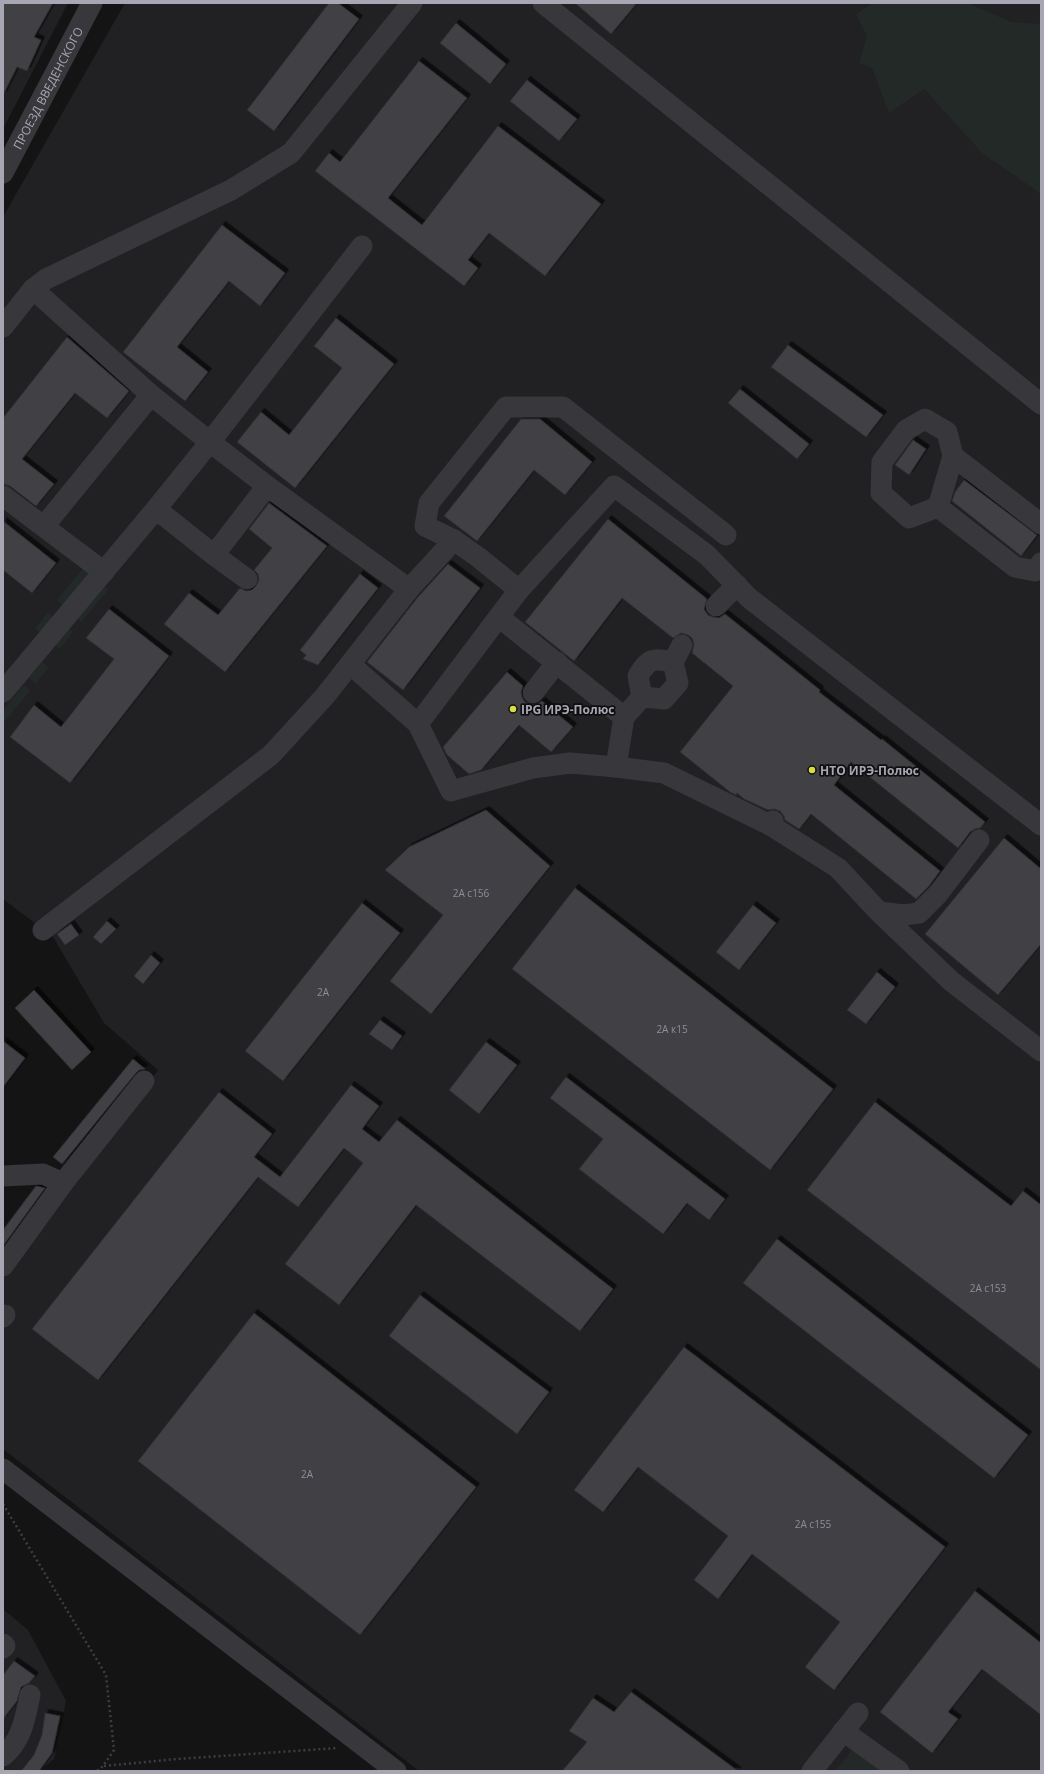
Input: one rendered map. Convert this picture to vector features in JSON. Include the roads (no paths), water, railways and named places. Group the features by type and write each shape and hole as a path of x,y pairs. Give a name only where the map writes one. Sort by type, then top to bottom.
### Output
{"street":[{"name":"ПРОЕЗД ВВЕДЕНСКОГО","path":"3,173 92,3"},
{"path":"3,327 33,289 46,279 231,190 291,153 412,3"},
{"path":"543,3 1041,404"},
{"path":"3,692 104,572 210,442 362,246"},
{"path":"33,289 151,395 266,486 409,590"},
{"path":"44,526 151,395"},
{"path":"519,590 454,540 425,526 428,503 506,407 563,407 726,535"},
{"path":"926,419 947,432 953,456 938,507 909,518 881,493 882,462 906,430 926,419"},
{"path":"953,456 1041,524"},
{"path":"214,555 266,486"},
{"path":"418,724 519,590 614,486 707,555 749,598 1041,825"},
{"path":"3,496 104,572"},
{"path":"938,507 1015,567 1035,570 1041,563"},
{"path":"156,509 247,579"},
{"path":"43,930 271,755 324,696 409,590 454,540"},
{"path":"716,606 737,585"},
{"path":"500,617 624,717"},
{"path":"677,654 678,682 664,699 642,697 638,676 645,665 657,659 677,654"},
{"path":"532,693 557,662"},
{"path":"350,664 418,724 451,791 533,768 570,763 616,767 664,773 771,823 838,868 878,912 951,981 1041,1051"},
{"path":"616,767 624,717 642,697"},
{"path":"878,912 904,916 919,913 938,894 979,840"},
{"path":"3,1266 63,1183 144,1081"},
{"path":"3,1176 43,1174 63,1183"},
{"path":"3,1469 396,1771"},
{"path":"3,1644 5,1646 3,1648"},
{"path":"3,1756 19,1739 24,1726 30,1695"},
{"path":"812,1771 858,1713"},
{"path":"843,1731 899,1771"}],"place":[{"name":"IPG ИРЭ-Полюс","path":"513,709"},
{"name":"НТО ИРЭ-Полюс","path":"812,770"}]}
